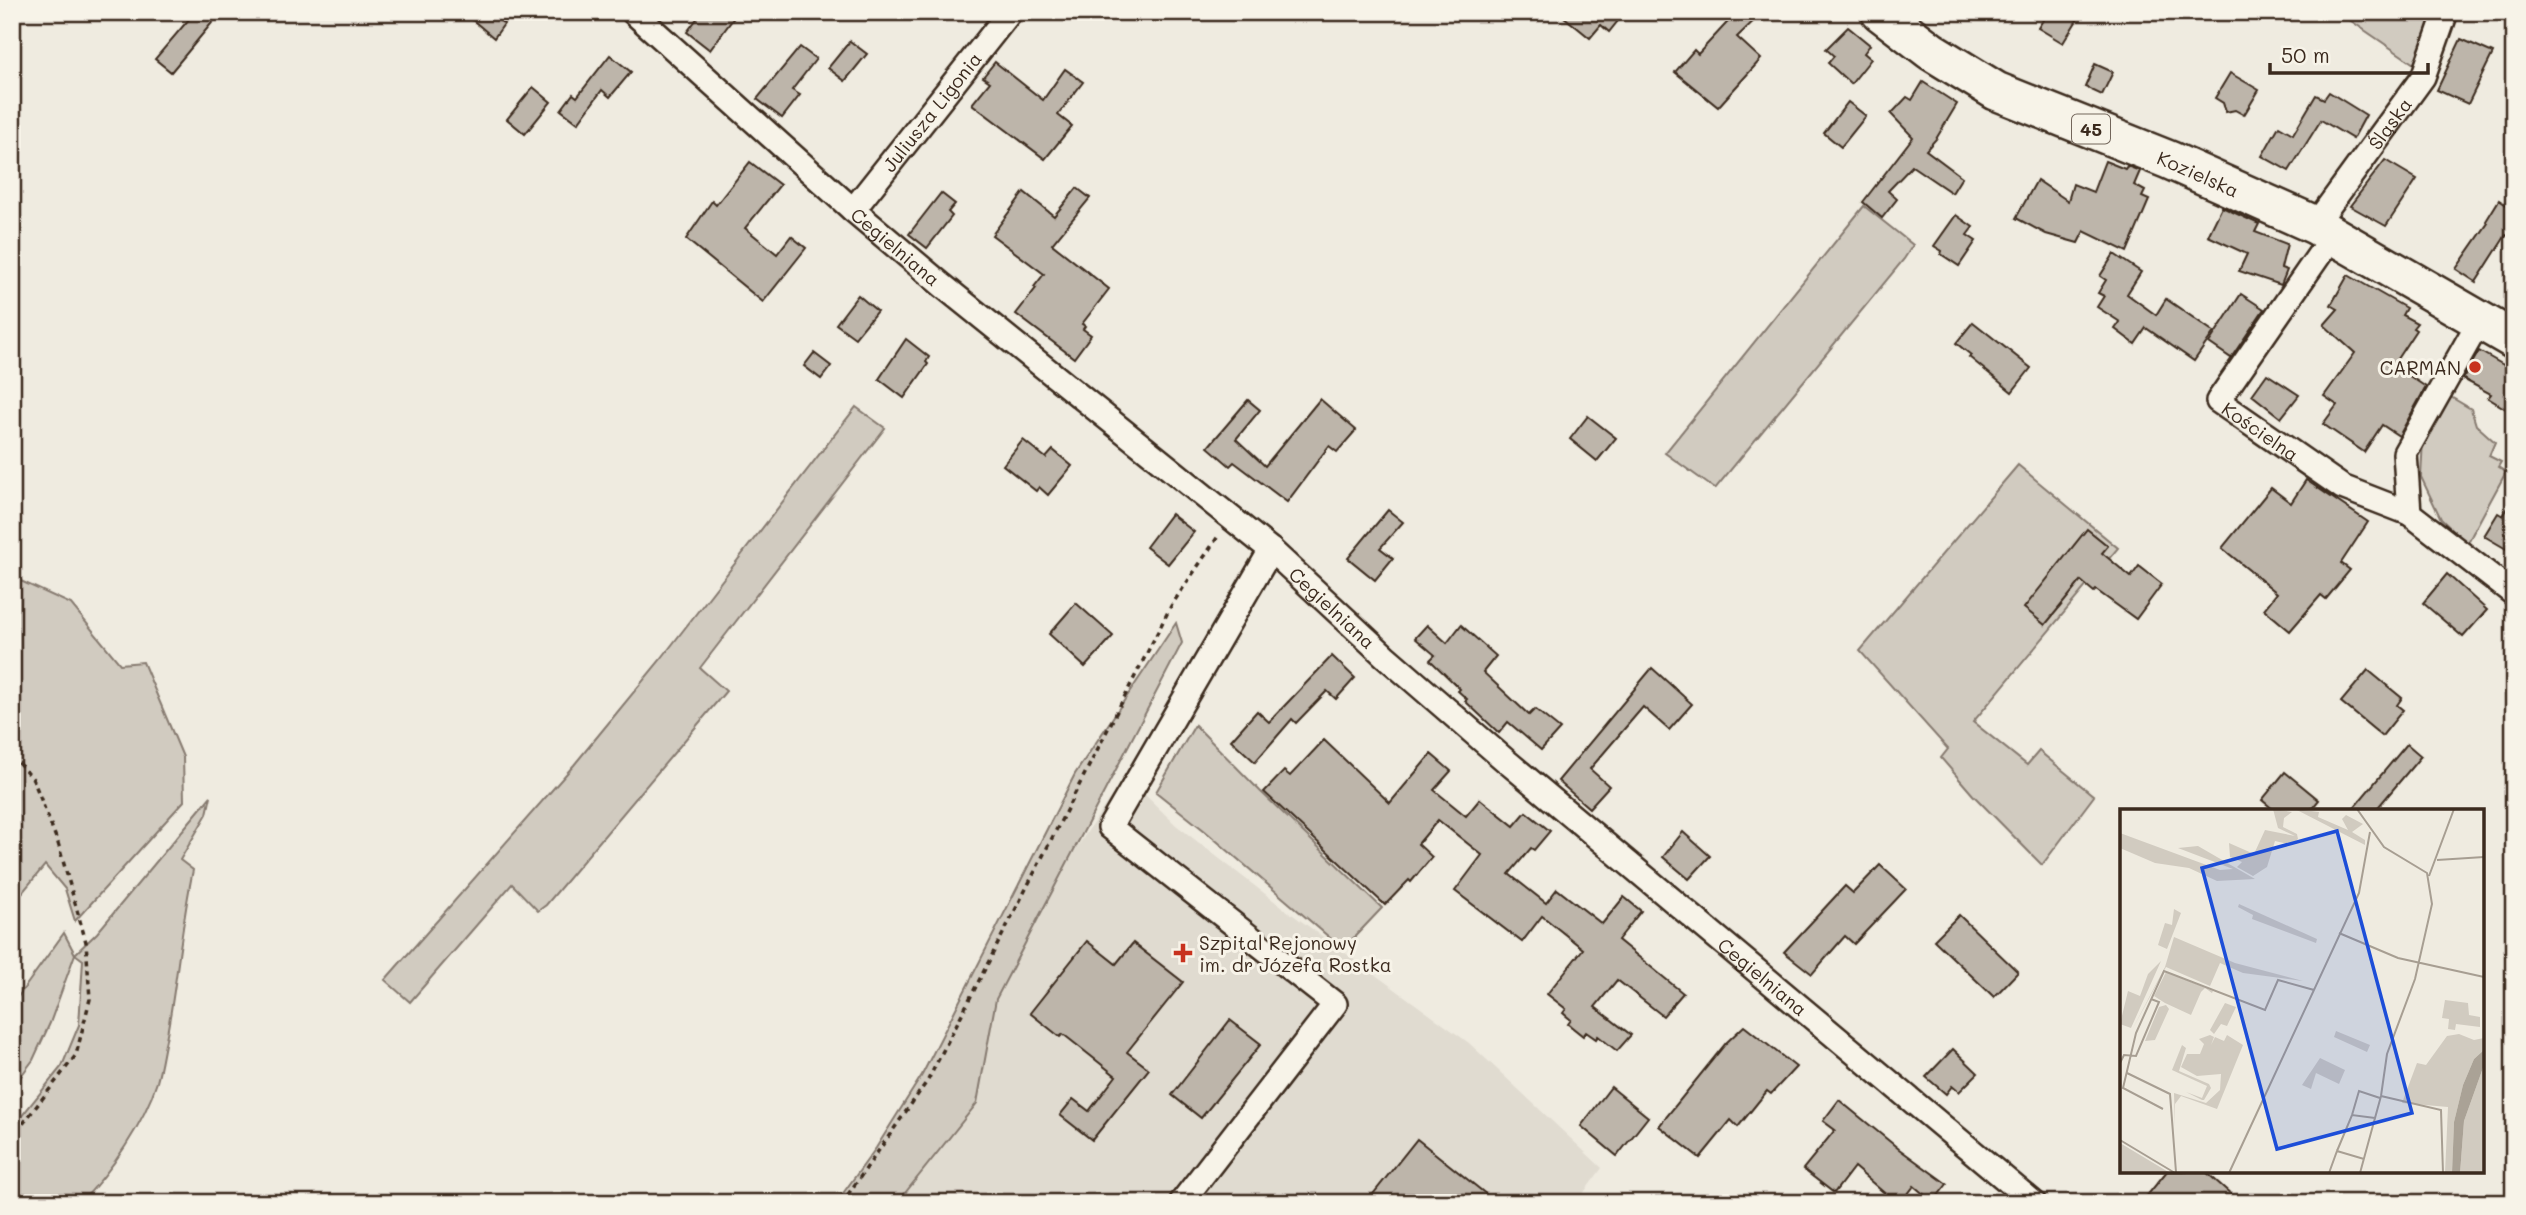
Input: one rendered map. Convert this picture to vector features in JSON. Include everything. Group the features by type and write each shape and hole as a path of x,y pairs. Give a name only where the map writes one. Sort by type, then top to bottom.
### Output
{"main road":[{"name":"Kozielska","path":"1880,12 1931,51 1996,90 2169,160 2324,230 2514,340"}],"street":[{"name":"Cegielniana","path":"633,12 853,210 1271,550 1385,656 1495,751 2034,1203"},
{"name":"Juliusza Ligonia","path":"853,210 1010,12"},
{"name":"Śląska","path":"2324,230 2423,77 2446,12"},
{"name":"Kościelna","path":"2324,230 2218,401 2342,487 2409,513 2514,594"},
{"path":"2409,513 2405,453 2480,320"},
{"path":"1181,1203 1335,1004 1110,827 1271,550"}],"path":[{"path":"842,1203 928,1080 1171,607 1231,518"},
{"path":"12,755 33,779 58,843 86,942 90,999 75,1055 12,1138"}],"shaded area":[{"path":"2338,12 2434,12 2414,64"},
{"path":"1864,206 1913,245 1715,489 1665,453"},
{"path":"2444,393 2471,409 2476,425 2495,442 2489,456 2501,462 2498,467 2506,472 2467,544 2441,519 2421,477 2423,439"},
{"path":"856,407 885,428 700,668 726,691 546,905 538,911 512,884 410,1002 385,980 574,765 661,659"},
{"path":"2018,465 2118,548 1973,722 2027,765 2039,751 2094,796 2042,865 1973,795 1941,758 1948,749 1860,651"},
{"path":"12,577 71,604 120,664 143,662 183,757 184,801 75,921 65,889 45,865 12,905"},
{"path":"1176,623 1182,643 996,999 977,1103 897,1203 836,1203 876,1148 922,1075 1075,774"},
{"path":"1195,725 1382,908 1343,949 1156,792"},
{"name":"Szpital Rejonowy im. dr Józefa Rostka","path":"1140,790 1176,825 1282,907 1469,1043 1602,1168 1576,1203 897,1203 977,1103 996,999 1069,859 1112,795"},
{"path":"211,796 207,814 180,860 193,870 161,1066 144,1114 115,1162 80,1203 12,1203 12,1128 62,1066 79,1025 83,960 75,954 97,933"},
{"path":"64,933 75,954 50,1023 33,1060 12,1088 12,1005"}],"building":[{"path":"195,12 221,12 171,72 155,59"},
{"path":"463,12 490,12 504,24 494,38"},
{"path":"702,12 738,12 710,50 687,32"},
{"path":"1558,12 1625,12 1609,32 1601,25 1590,38"},
{"path":"1737,12 1763,12 1737,37 1761,59 1718,107 1675,72 1694,50 1698,54"},
{"path":"2048,12 2082,12 2063,43 2038,28"},
{"path":"1848,27 1870,45 1864,53 1871,59 1851,84 1828,63 1834,56 1826,49"},
{"path":"2461,39 2493,53 2468,104 2437,90"},
{"path":"850,41 867,54 845,81 828,68"},
{"path":"800,47 816,59 792,90 800,95 782,118 757,99"},
{"path":"610,55 631,72 610,97 602,90 578,123 561,110 573,94 577,97"},
{"path":"995,62 1043,100 1065,69 1083,82 1058,115 1072,126 1045,159 972,104 990,82 983,77"},
{"path":"2095,64 2113,72 2102,95 2085,87"},
{"path":"2230,73 2259,90 2244,115 2235,110 2226,112 2223,103 2215,98"},
{"path":"1923,82 1957,104 1936,139 1926,150 1962,177 1952,193 1912,166 1888,191 1897,199 1882,218 1863,202 1913,137 1891,114 1907,97 1912,100"},
{"path":"533,87 551,102 525,134 507,119"},
{"path":"2329,92 2366,115 2353,139 2321,120 2289,171 2262,156 2279,126 2293,134 2316,95 2324,99"},
{"path":"1848,102 1866,116 1841,147 1824,133"},
{"path":"2385,160 2417,179 2386,226 2350,206"},
{"path":"2105,161 2125,169 2127,166 2140,171 2134,185 2145,191 2142,197 2149,200 2127,252 2084,231 2078,243 2046,234 2016,218 2037,180 2068,201 2073,184 2093,192"},
{"path":"750,162 780,185 745,228 777,254 791,236 806,248 763,302 686,239 712,201 716,205"},
{"path":"1077,188 1090,198 1052,244 1109,289 1082,324 1085,326 1083,329 1091,335 1074,358 1016,314 1044,274 992,235 1024,192 1054,216"},
{"path":"941,193 955,204 948,212 952,216 927,248 909,234"},
{"path":"2499,200 2514,210 2514,240 2506,235 2476,282 2456,269 2488,223 2486,221"},
{"path":"2222,207 2259,224 2255,232 2287,244 2281,268 2287,270 2281,285 2239,271 2247,254 2208,236"},
{"path":"1956,215 1973,227 1967,235 1976,241 1959,266 1934,246"},
{"path":"2114,254 2141,272 2127,294 2156,315 2166,299 2214,332 2194,361 2146,328 2135,344 2115,329 2120,322 2097,307 2104,296 2098,293 2106,280 2100,276"},
{"path":"2348,275 2406,308 2402,315 2417,323 2413,328 2416,330 2393,365 2426,387 2399,436 2382,425 2364,452 2323,424 2337,405 2324,396 2355,353 2324,325 2338,309 2331,305"},
{"path":"2241,294 2264,309 2231,358 2209,343"},
{"path":"858,295 877,311 855,338 836,324"},
{"path":"1973,322 2031,368 2012,392 1956,343"},
{"path":"906,339 929,357 926,362 928,364 904,398 879,379"},
{"path":"2479,351 2514,371 2514,414 2488,398 2491,394 2463,379"},
{"path":"814,353 831,366 821,379 804,366"},
{"path":"2267,374 2299,395 2281,418 2252,395"},
{"path":"1320,399 1356,430 1337,452 1329,446 1287,502 1234,462 1230,466 1208,447 1248,400 1260,410 1236,439 1265,466"},
{"path":"1588,416 1616,438 1597,461 1570,439"},
{"path":"1023,440 1046,458 1053,450 1072,466 1048,495 1039,487 1036,491 1003,465"},
{"path":"2306,480 2368,522 2341,563 2350,570 2326,599 2321,595 2290,631 2264,609 2277,593 2222,548 2271,488 2291,503"},
{"path":"2514,498 2514,541 2508,550 2484,536 2498,513 2503,516"},
{"path":"1388,510 1403,522 1380,548 1393,558 1375,580 1348,558"},
{"path":"1171,514 1194,532 1168,564 1146,547"},
{"path":"2087,529 2108,546 2102,553 2131,577 2139,566 2162,584 2136,619 2081,581 2045,625 2024,608"},
{"path":"2447,574 2487,610 2463,637 2423,603"},
{"path":"1076,603 1113,636 1085,667 1049,634"},
{"path":"1427,625 1447,643 1461,625 1496,656 1483,672 1529,715 1535,709 1560,729 1541,750 1508,722 1499,733 1465,701 1467,699 1458,691 1460,689 1430,660 1435,655 1415,638"},
{"path":"1332,656 1355,678 1336,699 1327,691 1296,723 1292,719 1255,762 1231,740 1257,711 1269,722"},
{"path":"1652,668 1692,704 1669,730 1643,707 1590,769 1609,786 1589,808 1558,781"},
{"path":"2368,670 2402,698 2397,705 2403,710 2382,736 2341,702"},
{"path":"1324,740 1390,803 1431,754 1451,771 1434,790 1466,816 1480,799 1514,826 1526,812 1550,831 1509,874 1546,903 1557,889 1602,924 1624,897 1641,911 1618,940 1683,993 1663,1016 1617,980 1595,1007 1631,1035 1617,1051 1598,1036 1596,1039 1586,1032 1583,1036 1568,1024 1571,1020 1563,1013 1566,1009 1547,994 1583,949 1542,916 1522,942 1455,891 1482,855 1438,820 1418,844 1432,857 1411,882 1409,880 1385,905 1264,792 1284,771 1290,776"},
{"path":"2407,744 2421,756 2377,809 2353,809"},
{"path":"2285,772 2319,800 2312,809 2273,809 2262,800"},
{"path":"1683,832 1710,856 1689,879 1663,857"},
{"path":"1880,865 1906,889 1854,944 1845,936 1812,974 1784,952 1845,886 1853,893"},
{"path":"1959,915 2018,972 1994,997 1934,940"},
{"path":"1087,941 1116,964 1133,943 1183,982 1127,1052 1149,1069 1092,1140 1060,1115 1073,1099 1089,1111 1116,1076 1063,1034 1060,1037 1030,1013"},
{"path":"1230,1020 1261,1044 1201,1118 1172,1095"},
{"path":"1744,1026 1796,1067 1771,1094 1767,1091 1738,1127 1731,1120 1700,1158 1659,1126 1726,1043"},
{"path":"1953,1049 1978,1073 1959,1092 1952,1086 1946,1094 1926,1077"},
{"path":"1611,1087 1648,1117 1617,1156 1581,1126"},
{"path":"1839,1100 1947,1184 1933,1202 1914,1186 1901,1203 1896,1203 1854,1167 1834,1193 1803,1169 1835,1130 1823,1121"},
{"path":"1417,1139 1497,1203 1366,1203"},
{"path":"2165,1173 2207,1173 2241,1203 2141,1203"}],"place":[{"name":"CARMAN","path":"2475,367"},
{"name":"Szpital Rejonowy im. dr Józefa Rostka","path":"1183,953"}]}
